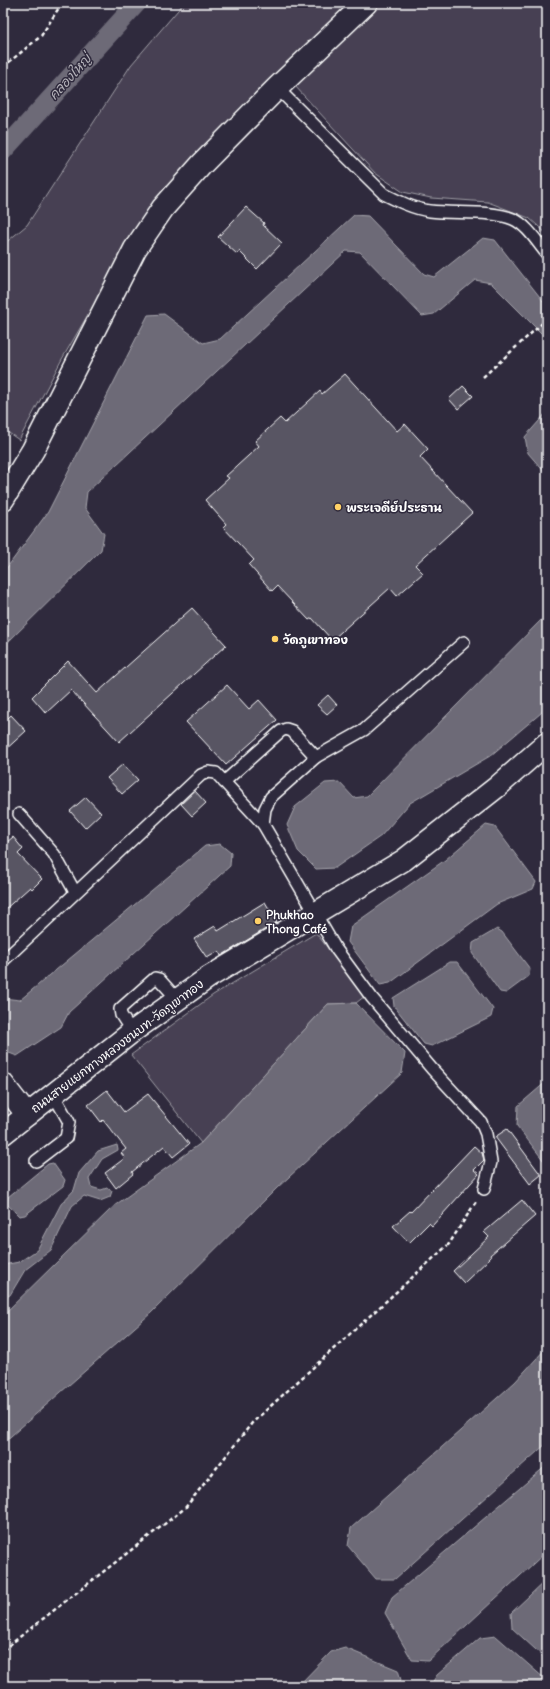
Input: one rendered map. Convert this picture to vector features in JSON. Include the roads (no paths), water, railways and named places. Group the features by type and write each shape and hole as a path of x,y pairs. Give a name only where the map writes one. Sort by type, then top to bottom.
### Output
{"street":[{"path":"3,499 33,450 135,249 163,208 202,164 277,88 366,3"},
{"name":"ถนนสายแยกทางหลวงชนบท-วัดภูเขาทอง","path":"3,1134 132,1032 208,977 404,860 497,787 547,742"},
{"path":"3,1084 27,1115"}],"lane":[{"path":"277,88 384,194 400,202 428,211 493,215 513,219 527,230 547,254"},
{"path":"263,824 265,809 271,797 316,757 364,730 464,642"},
{"path":"224,782 281,731 286,729 292,731 316,757"},
{"path":"3,961 201,775 208,772 216,773 263,824 316,912 336,949 372,998 432,1070 481,1122 486,1134 491,1162 484,1189"},
{"path":"19,814 54,854 75,892"},
{"path":"132,1032 121,1015 120,1009 155,978 159,979 177,999"},
{"path":"36,1161 66,1138 69,1122 54,1094"}],"waterway":[{"name":"คลองใหญ่","path":"3,151 137,3"}],"place":[{"name":"พระเจดีย์ประธาน","path":"338,507"},
{"name":"วัดภูเขาทอง","path":"275,639"},
{"name":"Phukhao Thong Café","path":"258,921"}]}
